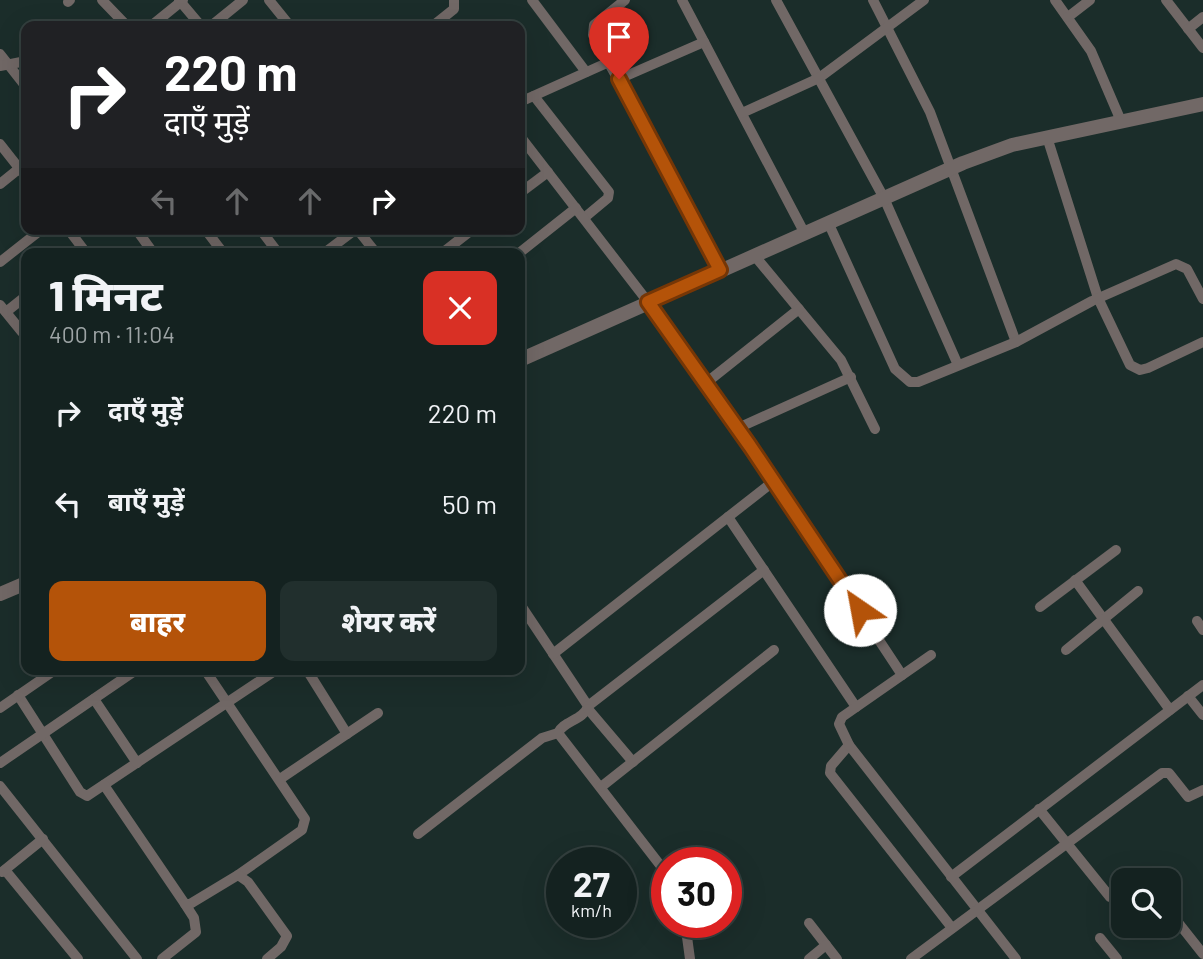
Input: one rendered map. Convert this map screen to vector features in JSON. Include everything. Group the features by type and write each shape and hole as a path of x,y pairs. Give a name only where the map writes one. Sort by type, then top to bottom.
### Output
{"street":[{"path":"103,0 122,21"},
{"path":"217,21 243,0"},
{"path":"271,0 286,21"},
{"path":"440,21 454,9 454,0"},
{"path":"532,0 586,72"},
{"path":"625,0 601,17 592,30 720,270"},
{"path":"682,0 804,232"},
{"path":"776,0 884,198 958,365"},
{"path":"873,0 930,112 949,169 1016,342"},
{"path":"742,114 819,78 924,0"},
{"path":"1055,0 1091,51 1121,121"},
{"path":"1068,17 1090,0"},
{"path":"1166,0 1203,48"},
{"path":"157,21 181,1 197,21"},
{"path":"1188,29 1203,17"},
{"path":"619,79 705,42"},
{"path":"0,54 4,65 21,82"},
{"path":"525,100 609,62"},
{"path":"534,96 609,192 606,201 584,218"},
{"path":"525,357 804,232 949,169 1012,145 1203,104"},
{"path":"1047,137 1098,298 1125,357 1134,368 1148,368 1203,342"},
{"path":"525,142 648,302 738,428 902,675"},
{"path":"0,144 21,167"},
{"path":"0,184 21,172"},
{"path":"525,189 548,172"},
{"path":"525,248 576,208"},
{"path":"828,222 891,361 903,378 918,382 1016,342 1098,298 1176,264 1187,269 1203,299"},
{"path":"0,262 34,235"},
{"path":"331,248 349,235"},
{"path":"449,248 466,235"},
{"path":"754,255 841,360 874,429"},
{"path":"21,299 3,308 21,331"},
{"path":"706,383 799,309"},
{"path":"738,428 851,377"},
{"path":"553,654 774,481"},
{"path":"728,517 856,707"},
{"path":"1040,607 1116,550"},
{"path":"418,834 542,738 558,733 561,727 764,570"},
{"path":"1075,580 1170,710"},
{"path":"0,594 21,585"},
{"path":"1066,650 1138,591"},
{"path":"525,612 588,707 634,762"},
{"path":"601,787 774,650"},
{"path":"931,655 839,720 849,745 1016,959"},
{"path":"0,708 48,675"},
{"path":"0,763 129,675"},
{"path":"185,904 190,904 238,875 305,825 303,813 209,675"},
{"path":"18,695 84,795 92,794 268,675"},
{"path":"310,675 347,734"},
{"path":"951,877 1203,685"},
{"path":"1188,696 1203,715"},
{"path":"94,699 137,763"},
{"path":"280,779 378,713"},
{"path":"558,733 651,853"},
{"path":"849,745 831,766 830,773 952,928"},
{"path":"911,959 1161,773 1169,773 1188,797 1203,790"},
{"path":"104,785 194,918 196,932 162,959"},
{"path":"0,786 4,799 43,839 137,959"},
{"path":"1039,808 1111,897"},
{"path":"43,839 2,872 78,959"},
{"path":"238,875 248,882 285,932 286,942 273,957"},
{"path":"809,923 837,959"},
{"path":"1181,926 1203,954"},
{"path":"687,938 690,959"},
{"path":"1100,938 1117,959"},
{"path":"809,959 826,945"},
{"path":"926,948 934,959"}],"route":[{"path":"619,79 720,270 648,302 750,446 860,610"}]}
